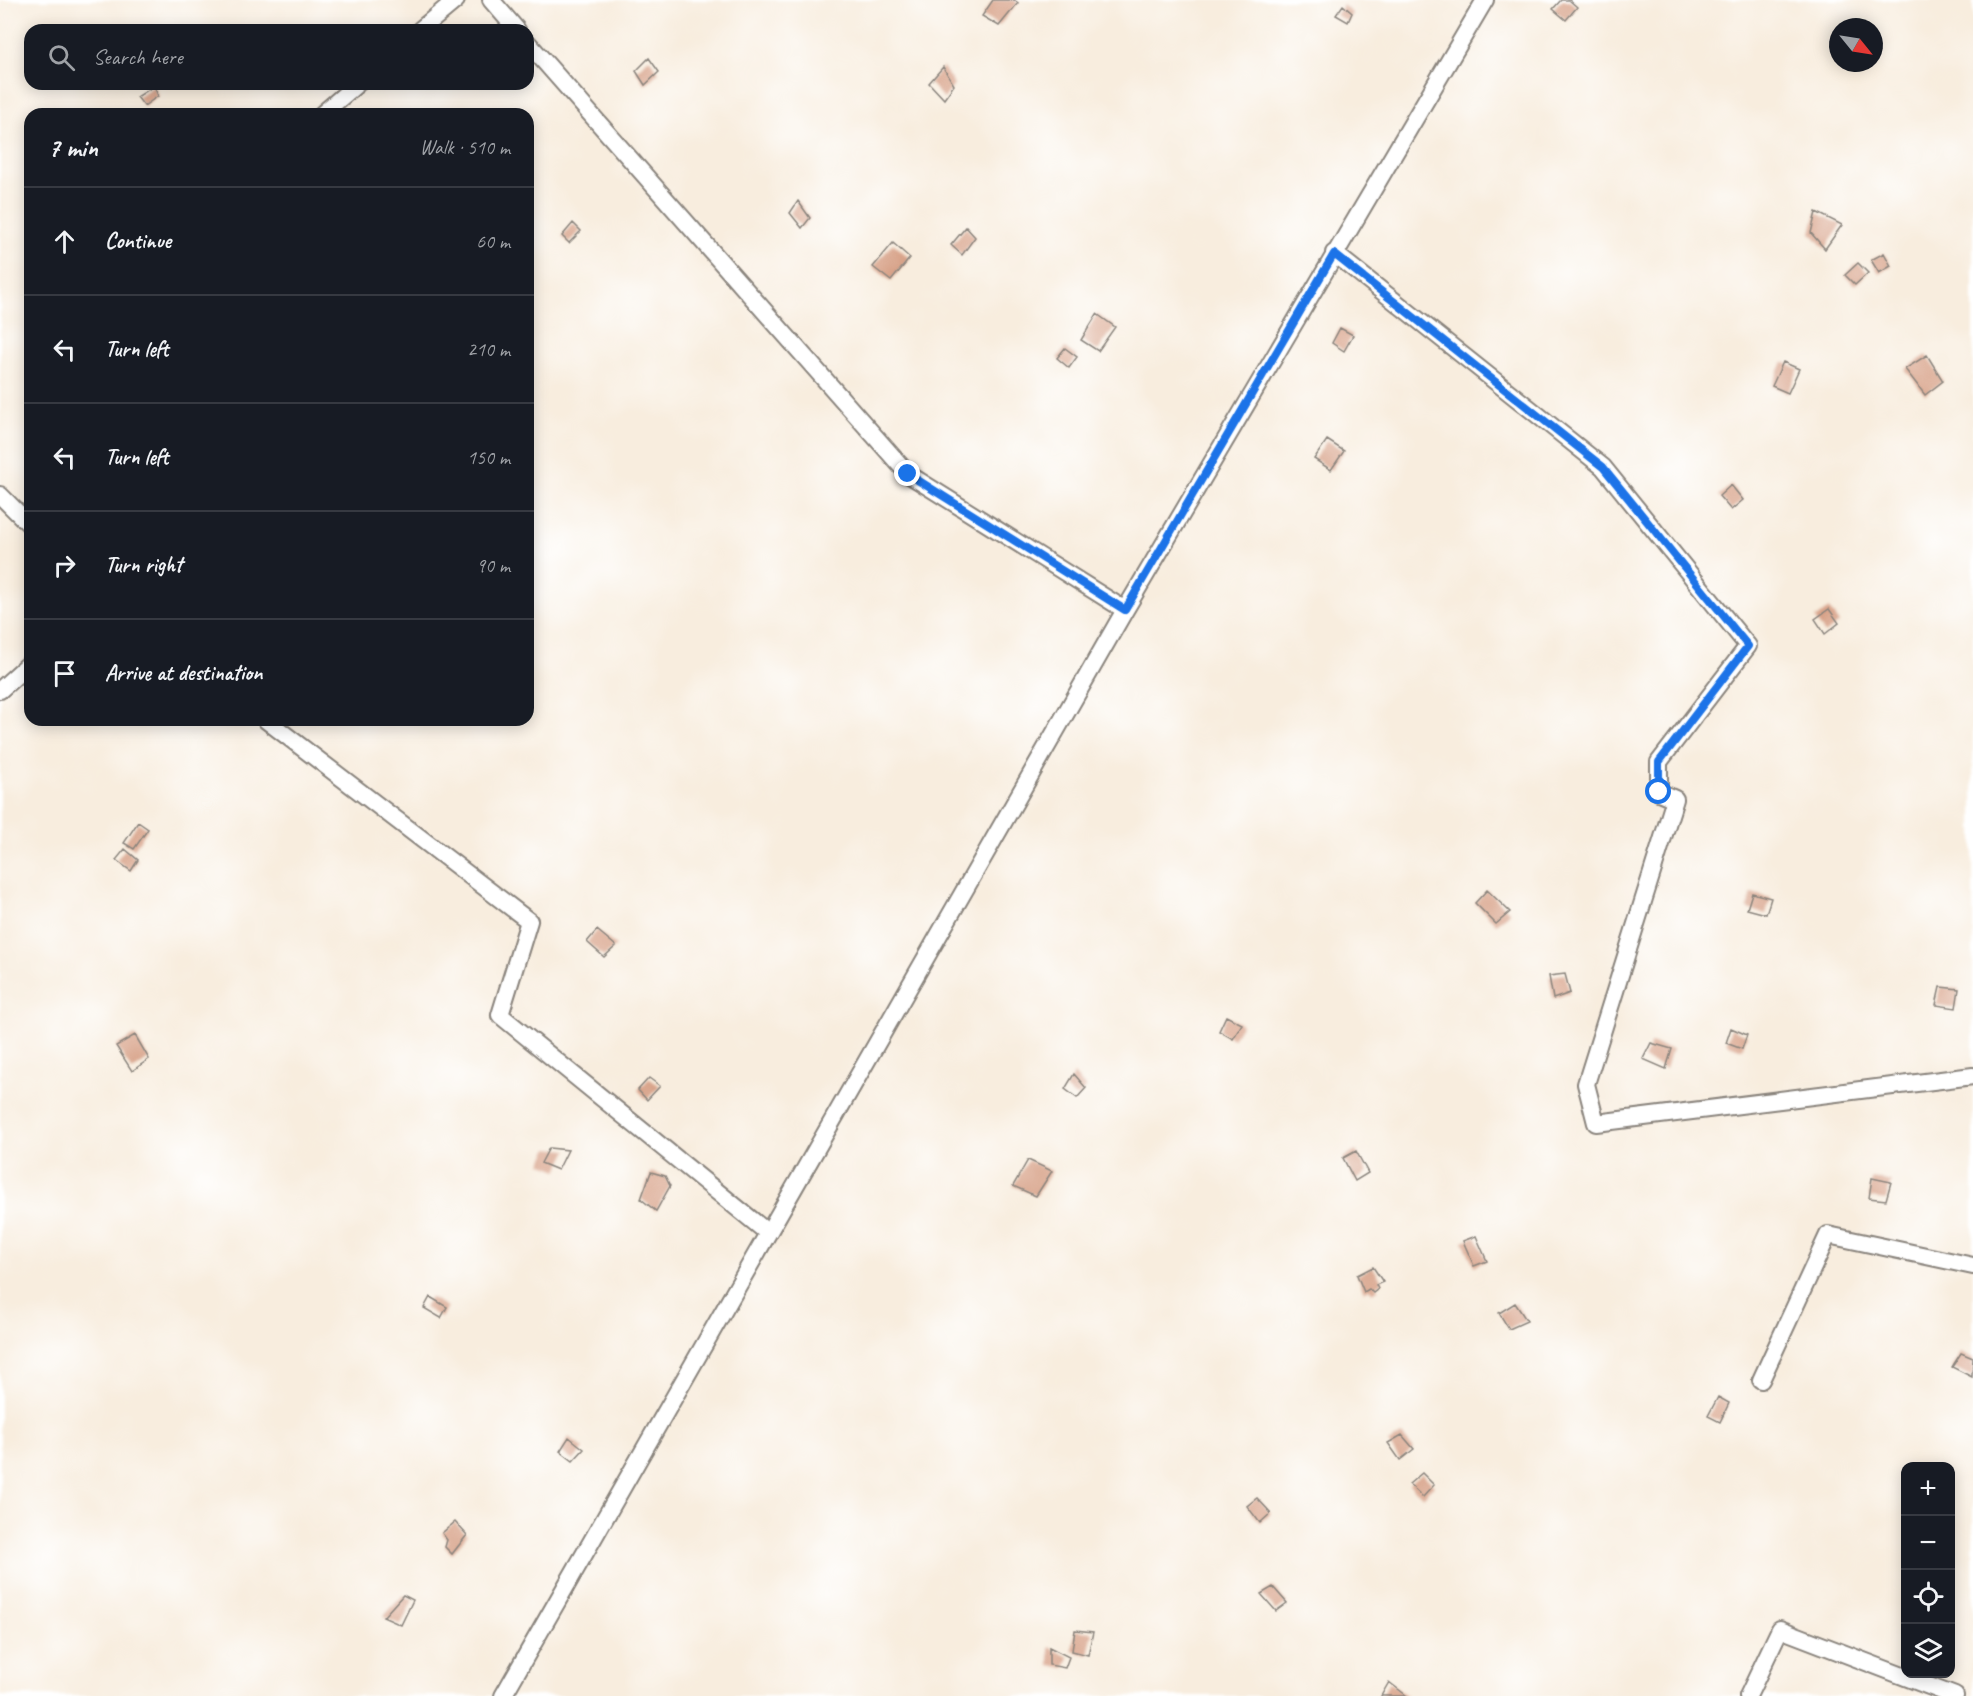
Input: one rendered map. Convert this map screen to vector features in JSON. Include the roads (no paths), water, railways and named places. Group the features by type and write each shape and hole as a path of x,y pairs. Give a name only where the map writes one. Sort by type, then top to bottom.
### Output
{"street":[{"path":"427,24 456,0"},
{"path":"490,0 512,24"},
{"path":"503,1696 1125,610 1485,0"},
{"path":"534,50 908,474 1125,610"},
{"path":"329,108 350,90"},
{"path":"1334,254 1603,467 1748,646 1659,762 1659,792 1675,799 1586,1084 1596,1123 1973,1076"},
{"path":"0,495 24,519"},
{"path":"0,690 24,668"},
{"path":"274,726 529,921 500,1015 768,1233"},
{"path":"1761,1380 1828,1235 1973,1266"},
{"path":"1748,1696 1780,1629 1955,1696"}]}
